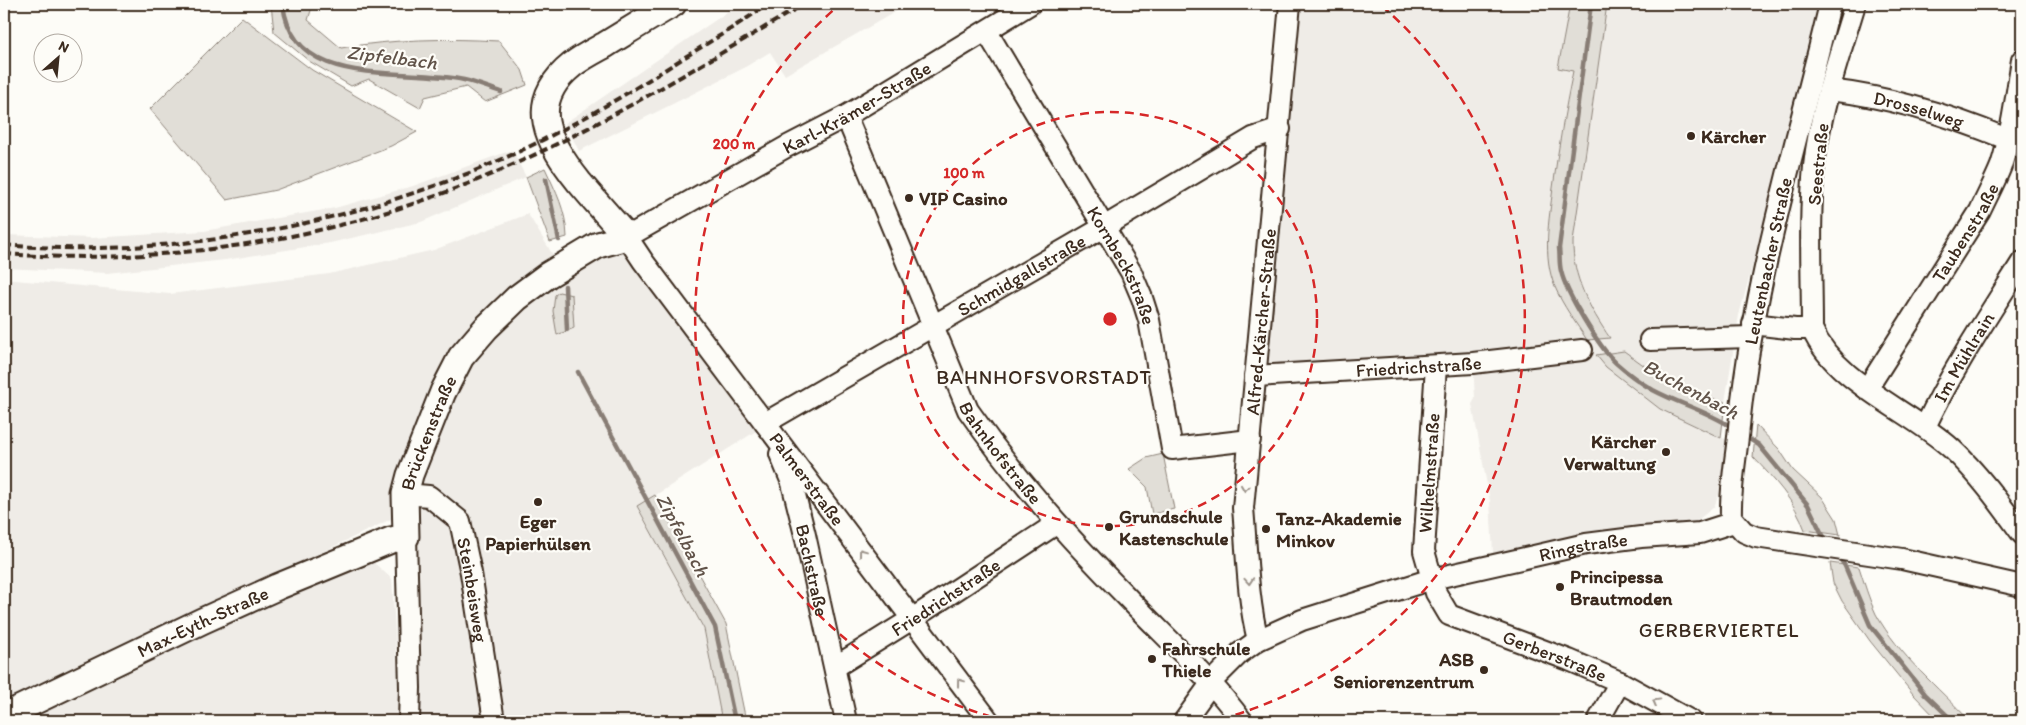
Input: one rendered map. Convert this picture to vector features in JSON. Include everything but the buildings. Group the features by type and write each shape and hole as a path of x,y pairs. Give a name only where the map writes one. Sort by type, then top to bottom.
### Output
{"main road":[{"path":"627,237 561,160 547,132 544,113 552,89 559,77 573,64 673,4"},
{"name":"Brückenstraße","path":"406,538 405,494 410,475 442,392 461,357 486,328 517,298 548,275 604,242 627,237"},
{"name":"Max-Eyth-Straße","path":"4,716 277,587 391,540 406,538"}],"street":[{"name":"Karl-Krämer-Straße","path":"627,237 786,147 846,116 987,32 1030,4"},
{"name":"Alfred-Kärcher-Straße","path":"1258,640 1252,617 1243,508 1280,129 1290,4"},
{"name":"Leutenbacher Straße","path":"1734,522 1731,517 1731,510 1740,413 1751,330 1774,225 1830,4"},
{"name":"Seestraße","path":"1855,4 1829,90 1814,166 1812,329 1818,344 1833,361 1952,448 1974,471 2022,534"},
{"name":"Kornbeckstraße","path":"987,32 1130,272 1147,312 1178,448 1250,440"},
{"name":"Taubenstraße","path":"1868,388 1980,211 2001,164 2022,60"},
{"name":"Drosselweg","path":"1829,90 1893,100 1954,118 2007,139"},
{"name":"Bahnhofstraße","path":"846,116 968,410 997,451 1056,524 1238,709"},
{"name":"Schmidgallstraße","path":"765,423 1254,138 1280,129"},
{"name":"Palmerstraße","path":"627,237 643,261 989,721"},
{"name":"Im Mühlrain","path":"1925,427 1935,405 1970,344 2022,262"},
{"path":"1650,340 1751,330 1812,329"},
{"name":"Friedrichstraße","path":"1255,376 1436,366 1582,350"},
{"name":"Wilhelmstraße","path":"1432,579 1424,551 1436,366"},
{"name":"Bachstraße","path":"765,423 792,484 846,721"},
{"name":"Steinbeisweg","path":"405,494 429,496 460,521 471,573 494,721"},
{"path":"1734,522 1744,532 1756,537 1902,559 2022,586"},
{"name":"Ringstraße","path":"1184,721 1211,683 1240,652 1258,640 1309,618 1432,579 1586,544 1641,537 1700,533 1734,522"},
{"name":"Friedrichstraße","path":"835,667 912,619 1056,524"},
{"name":"Brückenstraße","path":"406,538 410,688 409,721"},
{"name":"Gerberstraße","path":"1432,579 1436,593 1449,615 1569,660 1620,682 1691,721"},
{"path":"1598,721 1620,682"}],"shaded area":[{"path":"271,4 313,4 308,20 341,48 420,40 499,41 522,70 527,85 485,102 466,87 425,97 420,108 369,79 351,86 309,61 274,32"},
{"path":"739,4 909,4 785,75 770,52 742,69 579,151 565,123"},
{"path":"1294,4 1570,4 1558,68 1573,70 1560,138 1547,238 1555,287 1587,340 1610,337 1596,318 1576,273 1572,258 1607,4 1822,4 1804,78 1739,315 1725,402 1674,387 1624,351 1660,409 1727,440 1719,494 1714,507 1694,523 1599,533 1493,553 1490,501 1472,404 1475,399 1473,361 1261,373"},
{"path":"1570,4 1607,4 1573,241 1573,254 1579,280 1589,304 1610,338 1587,340 1558,294 1551,275 1548,250 1548,225 1555,173 1573,71 1558,68"},
{"path":"242,17 312,70 417,132 391,146 276,190 227,200 150,109"},
{"path":"512,150 526,177 421,222 330,243 225,260 107,273 4,268 4,235 92,238 204,231 335,208 413,186"},
{"path":"545,168 557,193 567,237 550,242 526,177"},
{"path":"528,214 567,278 624,240 764,426 637,507 704,630 722,721 421,721 422,671 410,510 4,704 4,279 170,294 329,274 434,250"},
{"path":"559,292 572,295 574,328 557,335 553,311 555,295"},
{"path":"1624,351 1674,387 1725,402 1721,438 1660,409 1606,367 1596,355"},
{"path":"1756,425 1779,449 1793,470 1822,497 1836,519 1840,535 1805,530 1790,500 1753,457"},
{"path":"1163,454 1174,509 1152,514 1147,487 1129,469 1146,458"},
{"path":"655,495 726,624 746,721 722,721 704,629 637,506"},
{"path":"372,561 392,579 400,721 19,721 345,571"},
{"path":"1830,563 1859,567 1873,609 1885,629 1907,657 1970,721 1939,721 1913,694 1870,641 1842,601 1833,583"}],"waterway":[{"name":"Zipfelbach","path":"283,4 291,32 307,51 329,63 354,70 439,76 464,80 501,92"},
{"name":"Buchenbach","path":"1591,4 1559,248 1560,268 1564,281 1592,333 1616,363 1653,390 1714,417 1733,428"},
{"name":"Zipfelbach","path":"546,179 559,240"},
{"name":"Zipfelbach","path":"565,286 567,330"},
{"name":"Zipfelbach","path":"578,372 715,627 735,721"},
{"name":"Buchenbach","path":"1743,435 1759,445 1808,505 1827,541"},
{"name":"Buchenbach","path":"1838,556 1845,566 1870,625 1925,694 1953,721"}],"railway":[{"path":"4,245 63,248 121,247 180,243 238,236 295,225 409,195 493,163 578,122 659,74 768,4"},
{"path":"4,254 70,257 136,256 202,250 267,241 332,227 395,209 458,188 556,145 663,87 804,4"}],"place":[{"name":"Kärcher","path":"1691,136"},
{"name":"VIP Casino","path":"909,198"},
{"name":"Kärcher Verwaltung","path":"1666,452"},
{"name":"Eger Papierhülsen","path":"538,502"},
{"name":"Grundschule Kastenschule","path":"1109,527"},
{"name":"Tanz-Akademie Minkov","path":"1266,529"},
{"name":"Principessa Brautmoden","path":"1560,587"},
{"name":"Fahrschule Thiele","path":"1152,659"},
{"name":"ASB Seniorenzentrum","path":"1484,670"}],"district":[{"name":"BAHNHOFSVORSTADT","path":"1044,377"},
{"name":"GERBERVIERTEL","path":"1719,630"}]}
